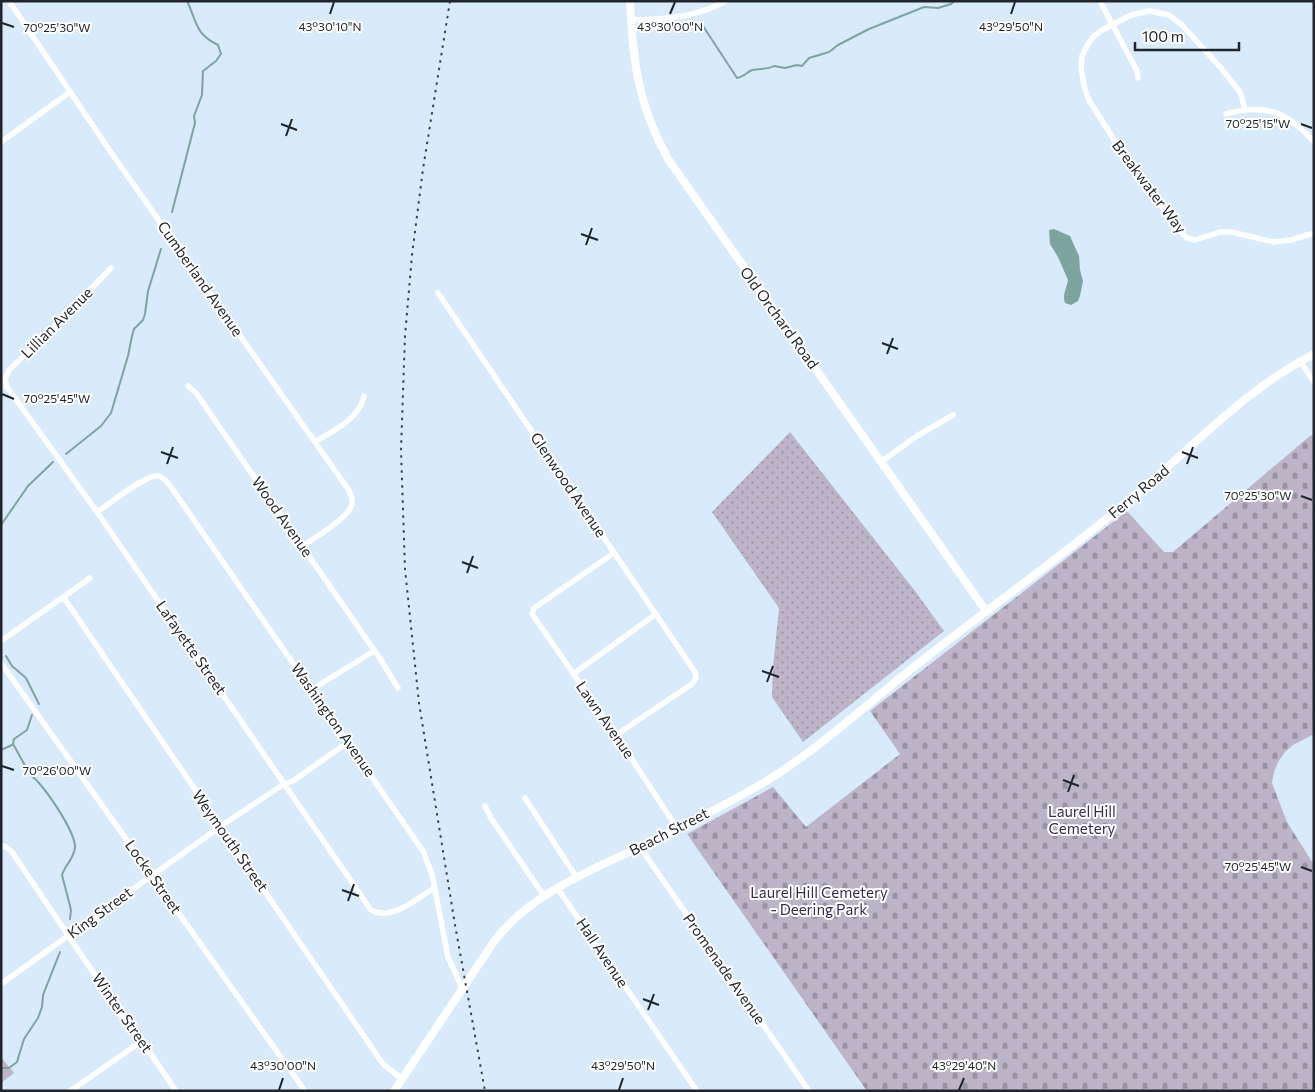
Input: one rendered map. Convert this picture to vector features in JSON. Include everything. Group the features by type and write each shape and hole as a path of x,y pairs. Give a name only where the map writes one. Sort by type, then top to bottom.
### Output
{"main road":[{"name":"Old Orchard Road","path":"630,1 632,47 640,94 656,136 668,159 986,610"},
{"name":"Ferry Road","path":"986,610 1114,513 1257,390 1314,354"},
{"name":"Beach Street","path":"394,1091 462,988 506,926 518,914 544,896 739,796 790,765 986,610"}],"street":[{"name":"Cumberland Avenue","path":"9,1 70,92 348,489 352,503 350,509 303,546"},
{"path":"631,20 680,17 699,13 726,1"},
{"path":"1100,1 1137,71 1138,78"},
{"path":"1112,24 1145,11 1158,12 1172,17 1182,24 1240,92 1245,109"},
{"name":"Breakwater Way","path":"1112,24 1092,38 1084,51 1081,62 1088,98 1122,152 1178,229 1188,238 1195,240 1215,233 1225,232 1269,242 1279,242 1314,233"},
{"path":"1,142 70,92"},
{"path":"1226,114 1245,109 1267,111 1296,123 1314,142"},
{"name":"Lillian Avenue","path":"5,379 9,370 111,268"},
{"name":"Glenwood Avenue","path":"438,293 694,670 696,678 692,684 616,735"},
{"path":"1300,362 1314,382"},
{"name":"Lafayette Street","path":"5,379 9,390 97,512 369,908 374,912 388,913 434,888"},
{"name":"Wood Avenue","path":"188,386 196,393 303,546 398,688"},
{"path":"315,442 352,416 359,409 364,396"},
{"path":"882,461 917,436 953,415"},
{"name":"Washington Avenue","path":"97,512 141,482 157,476 162,478 171,487 423,851 430,867 448,957 462,988"},
{"name":"Lawn Avenue","path":"614,553 534,608 532,612 677,828"},
{"path":"1,641 90,578"},
{"name":"Weymouth Street","path":"64,598 383,1064 402,1079"},
{"path":"573,674 656,614"},
{"path":"312,690 374,651"},
{"name":"Locke Street","path":"1,663 305,1091"},
{"name":"King Street","path":"2,981 220,826 293,780 348,742"},
{"path":"525,798 578,878"},
{"path":"485,806 491,818 544,896"},
{"name":"Winter Street","path":"1,846 6,847 12,852 116,1009 142,1041 176,1091"},
{"name":"Promenade Avenue","path":"640,847 734,986 809,1091"},
{"name":"Hall Avenue","path":"558,889 697,1091"},
{"path":"70,1091 142,1041"}],"green space":[{"path":"790,432 915,591 944,631 803,742 772,697 779,608 712,512"},
{"name":"Laurel Hill Cemetery","path":"1311,435 1314,439 1314,734 1293,745 1285,752 1278,762 1272,783 1287,822 1314,865 1314,1091 867,1091 687,834 773,787 806,827 900,754 870,711 1127,511 1164,552 1173,552"},
{"path":"1,1057 14,1073 1,1083"}],"shaded area":[{"path":"1054,229 1070,236 1079,256 1083,281 1078,301 1071,305 1065,303 1064,300 1068,280 1050,244 1049,230"}],"waterway":[{"path":"172,212 195,123 194,116 202,95 203,71 216,61 221,54 218,45 210,41 201,32 187,1"},
{"path":"703,26 737,78 755,69 774,66 785,68 797,65 802,66 809,58 829,52 838,45 869,29 924,7 938,8 951,4 954,1"},
{"path":"66,454 101,426 111,413 134,329 143,320 145,314 148,291 161,249"},
{"path":"1,525 28,486 53,462"},
{"path":"6,656 12,666 26,678 39,704"},
{"path":"32,715 27,730 14,739 13,744 30,774 55,804 74,841 74,852 62,875 71,910 70,919"},
{"path":"1,750 12,745"},
{"path":"1,1068 9,1068 17,1062 24,1039 38,1018 42,1007 43,995 60,952"}],"railway":[{"path":"450,1 423,169 412,255 405,336 401,450 405,569 419,703 455,925 485,1091"}],"park label":[{"name":"Laurel Hill Cemetery - Deering Park","path":"819,902"}]}
